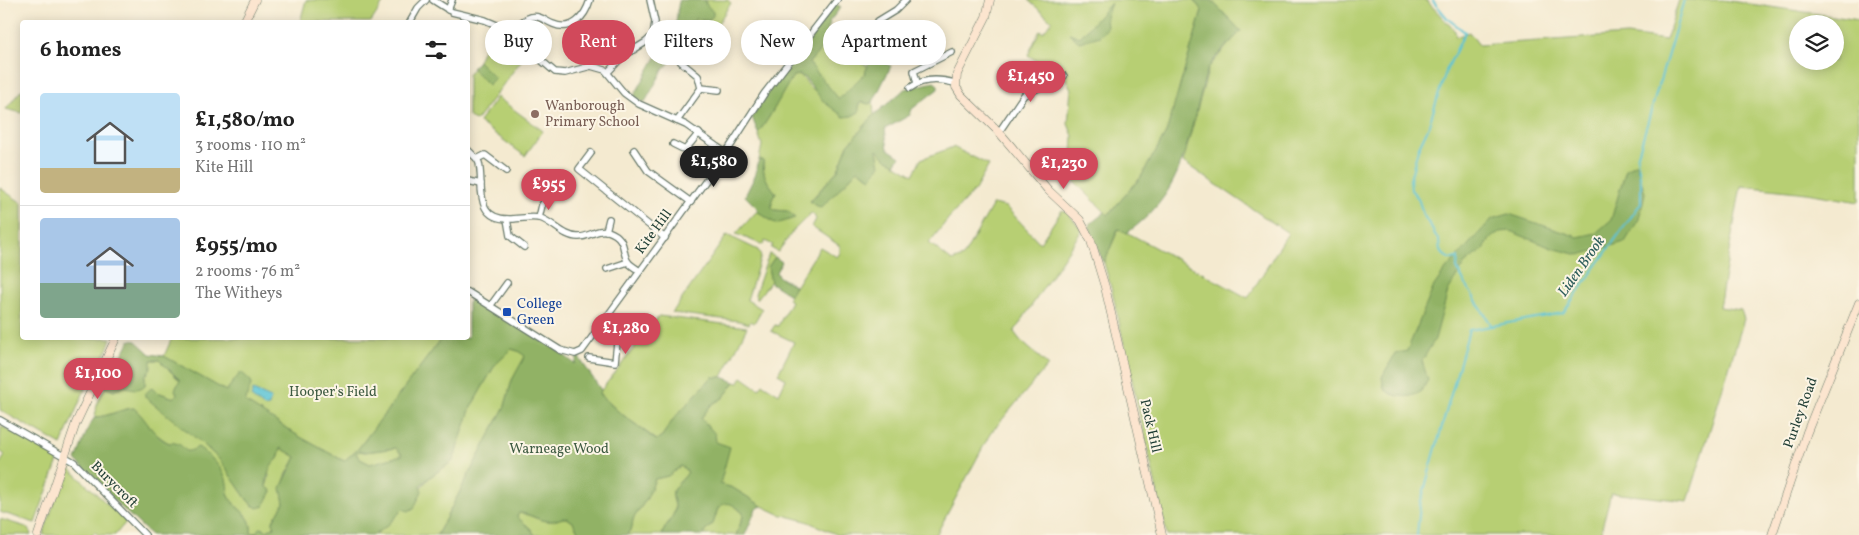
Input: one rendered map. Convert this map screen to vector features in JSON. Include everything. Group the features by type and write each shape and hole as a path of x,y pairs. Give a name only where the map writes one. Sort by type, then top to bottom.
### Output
{"street":[{"path":"245,20 255,0"},
{"path":"411,20 418,8 426,0"},
{"path":"433,0 448,10 485,21"},
{"path":"448,10 452,0"},
{"path":"578,20 590,0"},
{"path":"608,72 619,59 646,42 652,35 655,22 650,0"},
{"name":"Kite Hill","path":"491,305 560,350 575,354 582,351 726,153 764,94 837,0"},
{"path":"880,20 896,10 906,0"},
{"path":"910,88 916,83 936,80 955,83 957,74 986,17 990,0"},
{"path":"462,20 464,15"},
{"path":"524,20 532,17 546,20"},
{"path":"916,83 914,71 952,52"},
{"path":"544,65 558,74 591,66 602,68 608,72 622,92 639,104 699,133 726,153"},
{"path":"685,65 698,76 701,88"},
{"path":"999,132 1024,95 1064,76"},
{"name":"Pack Hill","path":"955,83 961,95 999,132 1048,190 1083,225 1096,256 1114,322 1162,535"},
{"path":"677,121 701,88"},
{"path":"701,88 719,90"},
{"path":"673,144 686,150 699,133"},
{"path":"634,150 648,171 691,202"},
{"path":"470,152 477,158 480,169 481,199 487,209 496,216 507,219 539,218 574,237 583,237 598,231 606,231 621,241 628,262 640,271"},
{"path":"591,153 580,169 665,238"},
{"path":"477,158 485,155 506,171"},
{"path":"470,181 481,184"},
{"path":"539,218 542,205 553,188"},
{"path":"606,231 609,218"},
{"path":"507,219 510,236 524,247"},
{"path":"607,270 628,262"},
{"path":"470,293 491,305 507,283"},
{"name":"Purley Road","path":"1772,535 1807,432 1859,303"},
{"path":"604,322 618,333 634,337"},
{"path":"589,358 615,362 618,333"},
{"path":"38,535 79,414 115,340"},
{"name":"Burycroft","path":"0,420 74,462 146,535"}],"green space":[{"path":"306,0 385,0 372,20 301,20"},
{"path":"679,0 705,0 705,3 713,12 713,16 709,20 676,20"},
{"path":"705,0 728,0 731,3 720,20 709,20 713,12 707,7"},
{"path":"1028,0 1194,0 1202,11 1166,133 1141,177 1108,215 1071,178 1073,136 1068,124 1071,89 1056,60 1049,69 1028,55 1040,30 1043,32 1052,21"},
{"path":"1194,0 1211,0 1241,31 1218,55 1208,69 1183,156 1169,189 1145,219 1127,233 1118,229 1104,263 1093,240 1089,225 1105,212 1108,215 1141,177 1166,133 1202,11"},
{"path":"1211,0 1426,0 1455,31 1456,37 1469,32 1479,45 1627,35 1666,40 1679,0 1723,0 1825,15 1789,15 1789,70 1844,70 1844,18 1859,20 1859,202 1807,193 1741,186 1719,307 1741,310 1744,319 1688,501 1611,493 1600,535 1167,535 1104,263 1119,228 1248,298 1288,233 1183,162 1209,67 1240,31"},
{"path":"1111,3 1106,17 1107,28 1100,36 1079,42 1069,33 1080,37"},
{"path":"836,4 841,7 831,20 823,20"},
{"path":"823,21 823,49 813,58 813,33"},
{"path":"485,44 485,65 518,65 476,121 470,117 470,72 478,61"},
{"path":"822,47 823,65 868,66 865,73 839,100 811,65 813,65 813,58"},
{"path":"478,61 495,78 488,85 472,68"},
{"path":"652,65 668,65 645,102 634,96"},
{"path":"788,65 811,65 839,99 865,73 868,65 891,66 873,102 869,104 862,102 859,104 859,112 852,116 844,117 824,102 805,78 800,75 793,76 758,133 752,117"},
{"path":"793,75 802,77 811,88 826,96 858,108 862,102 869,104 873,102 874,115 848,145 838,170 810,201 821,208 858,170 871,178 877,149 885,158 913,175 921,159 953,147 989,165 975,190 929,243 952,261 963,257 993,204 1006,207 1040,243 1062,210 1067,212 1082,230 1014,332 1020,340 1048,365 990,434 936,535 838,535 806,521 779,514 733,488 720,484 716,442 701,418 711,405 723,398 735,382 738,383 742,377 759,389 763,384 779,394 786,379 778,374 794,342 771,331 775,325 778,326 791,301 788,299 790,295 820,247 837,257 840,253 840,246 812,227 816,219 811,213 793,231 778,252 771,248 773,245 765,241 763,245 736,234 757,211 776,224 785,211 772,208 772,199 776,193 766,178 763,160 759,160 762,145 758,133"},
{"path":"934,82 938,85 938,89 912,109 910,115 885,129 888,149 900,157 895,164 877,150 880,165 871,178 858,170 821,208 810,202 838,170 848,145 874,115 905,89"},
{"path":"20,92 20,112 6,109"},
{"path":"497,97 543,131 525,156 479,122"},
{"path":"759,160 763,160 766,178 776,193 772,199 772,208 774,210 788,211 795,218 776,224 757,211 758,209 745,196 755,176"},
{"path":"1636,163 1645,193 1639,219 1625,242 1579,255 1552,248 1510,231 1500,232 1492,236 1484,249 1465,263 1448,291 1435,339 1422,361 1428,380 1421,391 1412,396 1397,396 1384,389 1382,377 1395,354 1407,351 1434,286 1446,269 1492,219 1509,214 1578,237 1596,233 1611,220 1626,169"},
{"path":"0,188 20,202 20,340 110,340 107,350 86,387 61,445 0,410"},
{"path":"727,235 758,250 761,256 747,300 762,309 754,323 751,321 749,324 739,321 672,313"},
{"path":"769,254 775,257 768,267 771,281 757,299 755,294"},
{"path":"775,257 782,262 776,272 779,277 795,286 790,295 771,283 768,267"},
{"name":"Warneage Wood","path":"472,298 551,345 575,364 578,356 601,390 599,394 656,440 662,436 675,417 712,377 722,377 735,382 723,398 711,405 701,418 715,434 716,442 730,447 720,484 733,488 762,506 756,509 745,535 736,535 743,513 731,504 725,504 718,508 713,524 706,530 704,535 662,535 675,510 673,491 688,472 681,466 668,476 655,479 647,498 633,519 632,527 627,535 580,535 573,522 567,518 547,521 519,513 517,517 535,535 437,535 505,406 512,380 525,356 512,349 495,365 471,407 453,461 420,486 422,491 414,508 408,511 403,509 388,525 374,535 151,535 108,495 76,460 89,426 95,417 134,408 162,439 169,443 179,444 187,451 198,447 216,463 226,478 228,493 233,503 250,521 251,533 256,533 259,528 267,531 274,527 273,521 284,503 281,488 296,457 281,448 278,459 270,468 268,475 266,486 272,491 264,506 257,508 248,501 219,459 145,397 145,394 152,387 157,392 174,398 177,394 175,390 180,380 159,360 151,360 151,368 145,376 145,385 140,388 134,389 123,386 114,391 105,387 130,340 136,341 150,354 164,356 226,391 241,372 252,382 245,402 300,437 344,461 358,449 440,340 470,340 470,300","holes":["396,448 403,455 370,464 360,459 356,454 359,451"]},
{"path":"659,316 747,327 722,377 712,378 675,417 657,440 619,412 599,393"},
{"name":"Hooper's Field","path":"171,340 440,340 358,449 344,461 300,437 245,402 247,397 241,373 226,391 164,356"},
{"path":"511,349 526,356 512,380 505,406 437,535 374,535 388,525 430,477 453,461 471,407 495,365"},
{"path":"151,360 159,360 180,381 174,398 157,392 203,444 219,459 253,506 263,506 272,491 266,487 269,477 268,470 278,459 281,448 296,457 283,484 284,503 273,521 274,527 267,531 251,533 250,521 233,503 228,493 224,476 213,460 198,448 189,453 180,446 167,442 153,432 134,408 95,417 97,404 105,387 114,391 123,385 145,385 145,376 148,373"},
{"path":"1,426 59,458 35,523 0,512 0,464 5,455 0,451"},
{"path":"396,448 403,456 370,464 360,459 356,453 359,451"},
{"path":"67,466 126,522 115,535 99,535 94,532 92,535 43,535"},
{"path":"681,466 688,472 673,491 675,510 662,535 627,535 632,527 633,519 647,498 655,479 667,476"},
{"path":"726,502 731,503 743,513 736,535 704,535 706,530 713,524 718,508"},
{"path":"518,513 547,521 567,518 573,522 580,535 535,535 530,528 516,517"},
{"path":"0,519 26,527 31,535 0,535"}],"water":[{"path":"253,390 271,398 269,406 264,407 251,397"}],"waterway":[{"path":"1432,0 1448,19 1465,32 1446,71 1428,128 1418,149 1410,180 1411,190 1418,198 1423,214 1439,241 1440,251 1450,259 1458,258 1457,268 1492,326"},
{"name":"Liden Brook","path":"1417,535 1420,505 1469,330 1563,313 1641,203 1641,182 1637,158 1684,0"}],"place":[{"name":"Wanborough Primary School","path":"535,114"},
{"name":"College Green","path":"507,312"}]}
